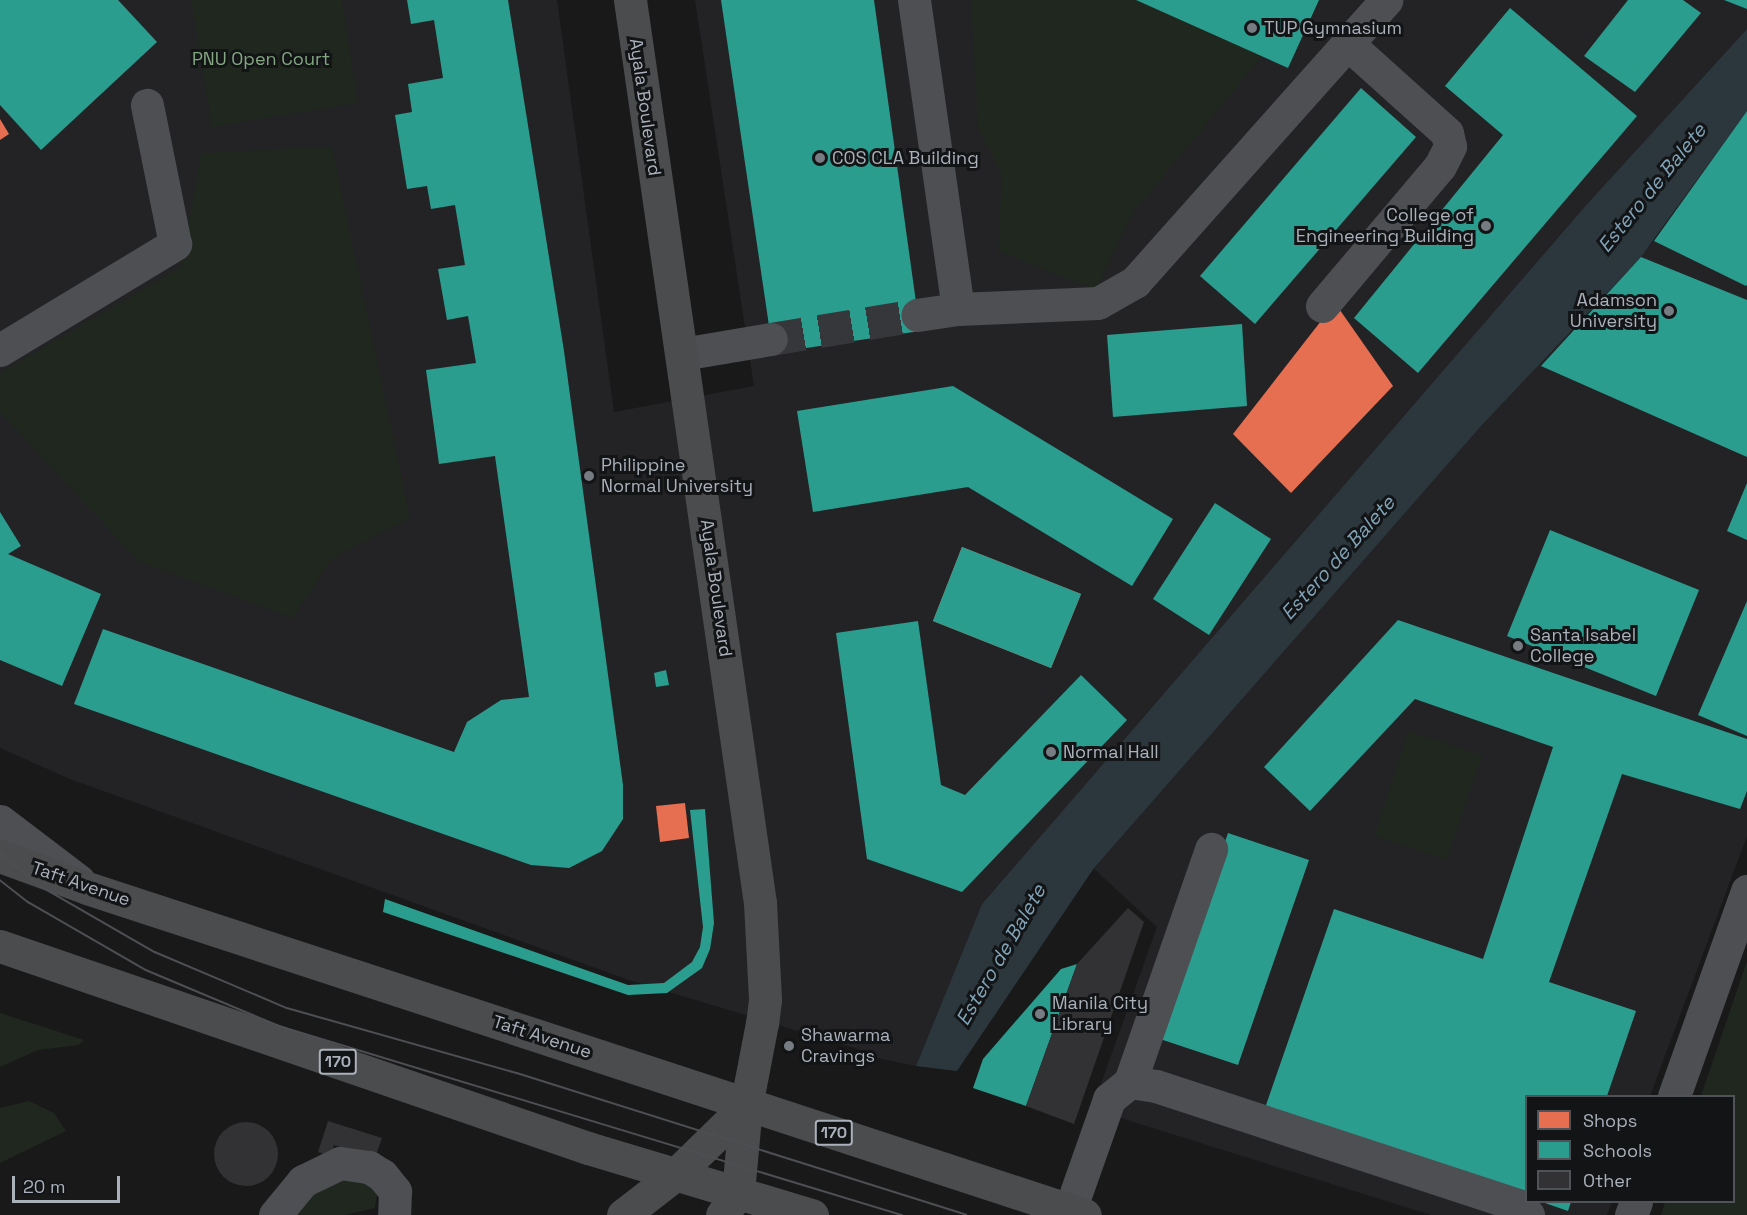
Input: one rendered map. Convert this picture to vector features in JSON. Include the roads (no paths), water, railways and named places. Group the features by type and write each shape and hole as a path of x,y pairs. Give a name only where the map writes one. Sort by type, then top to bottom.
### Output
{"main road":[{"name":"Ayala Boulevard","path":"630,0 760,903 765,1000 730,1204"},
{"name":"Taft Avenue","path":"0,856 87,888 1078,1213"},
{"name":"170","path":"0,946 588,1148 676,1174 730,1204 812,1215"},
{"path":"622,1215 676,1174 746,1106"}],"street":[{"path":"914,0 958,309"},
{"path":"918,315 958,309 1098,303 1135,282 1386,0"},
{"path":"1322,306 1440,166 1450,146 1447,133 1347,44"},
{"path":"0,350 175,244 147,105"},
{"path":"681,354 771,339"},
{"path":"0,821 87,888"},
{"path":"1078,1213 1109,1099 1130,1082 1211,849"},
{"path":"1674,1095 1747,891"},
{"path":"1130,1082 1156,1086 1517,1205 1528,1215"},
{"path":"275,1215 303,1181 340,1163 369,1167 382,1175 394,1191 394,1215"}],"water":[{"name":"Estero de Balete","path":"1747,29 1747,111 1641,257 1482,425 1094,868 957,1071 916,1066 982,904 1588,203"}],"tunnel":[{"path":"771,339 917,315"}],"tram line":[{"path":"0,853 40,886 155,952 287,1008 517,1073 966,1215"},
{"path":"0,880 28,902 146,970 279,1026 902,1215"}],"place":[{"name":"TUP Gymnasium","path":"1252,28"},
{"name":"COS CLA Building","path":"820,158"},
{"name":"College of Engineering Building","path":"1486,226"},
{"name":"Adamson University","path":"1669,311"},
{"name":"Philippine Normal University","path":"589,476"},
{"name":"Santa Isabel College","path":"1518,646"},
{"name":"Normal Hall","path":"1051,752"},
{"name":"Manila City Library","path":"1040,1014"},
{"name":"Shawarma Cravings","path":"789,1046"}],"park label":[{"name":"PNU Open Court","path":"261,59"}]}
